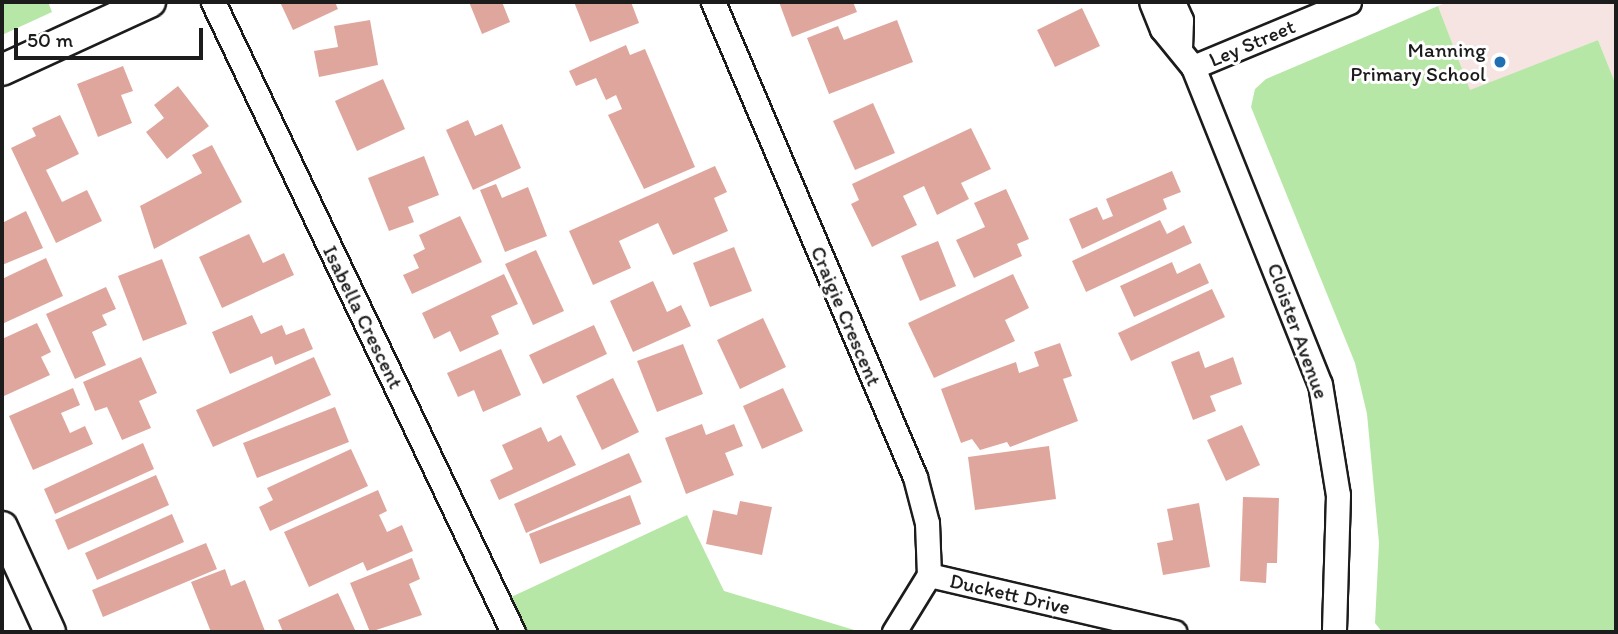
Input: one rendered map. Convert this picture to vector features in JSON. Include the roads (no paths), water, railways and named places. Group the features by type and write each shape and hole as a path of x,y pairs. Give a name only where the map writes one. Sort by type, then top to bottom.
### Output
{"street":[{"path":"2,49 105,2"},
{"path":"2,70 150,2"},
{"name":"Isabella Crescent","path":"212,2 513,632"},
{"name":"Craigie Crescent","path":"713,2 915,477 928,523 929,575"},
{"name":"Cloister Avenue","path":"1151,2 1162,29 1180,47 1193,67 1322,395 1338,495 1334,632"},
{"name":"Cloister Avenue","path":"1173,2 1181,20 1180,47"},
{"name":"Ley Street","path":"1193,67 1349,2"},
{"path":"2,527 50,632"},
{"path":"894,632 929,575"},
{"name":"Duckett Drive","path":"929,575 1174,632"}],"place":[{"name":"Manning Primary School","path":"1500,62"}]}
